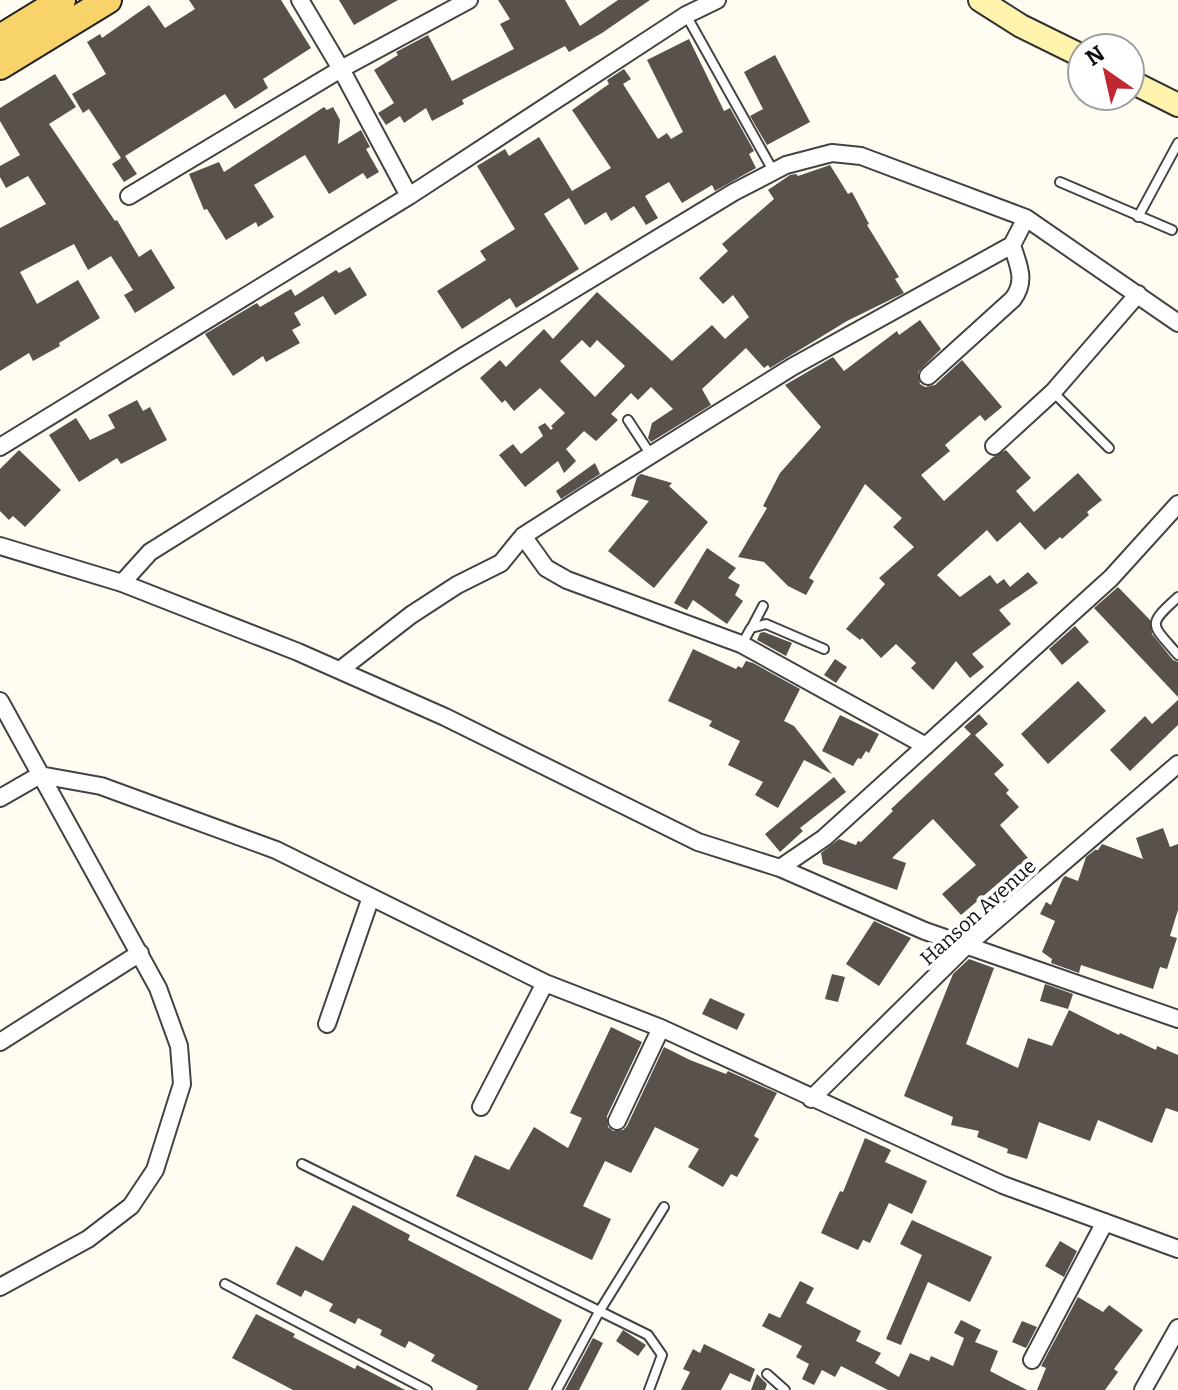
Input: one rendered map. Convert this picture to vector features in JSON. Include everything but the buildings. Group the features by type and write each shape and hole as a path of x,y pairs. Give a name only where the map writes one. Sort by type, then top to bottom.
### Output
{"main road":[{"path":"0,38 62,0"},
{"path":"0,66 108,0"}],"street":[{"path":"300,0 409,196"},
{"path":"129,196 341,69 469,0"},
{"path":"0,447 409,196 686,15 717,0"},
{"path":"981,0 1021,26 1066,48"},
{"path":"1146,89 1178,105"},
{"path":"122,583 150,552 635,251 786,165 832,153 861,156 1026,218 1178,323"},
{"path":"340,670 411,615 457,585 501,563 523,536 651,455 792,367 1012,245 1026,218"},
{"path":"928,376 1020,290 1022,279 1012,245"},
{"path":"994,446 1053,392 1138,294"},
{"path":"780,868 824,838 1111,578 1178,504"},
{"path":"523,536 546,568 567,580 741,644 926,746"},
{"path":"0,546 122,583 340,670 445,717 698,842 780,868 925,931 1178,1019"},
{"path":"0,701 158,988 179,1046 182,1084 155,1170 131,1206 88,1239 0,1287"},
{"name":"Hanson Avenue","path":"811,1099 966,946 1176,771"},
{"path":"0,798 40,775 101,786 276,850 545,983 661,1028 1003,1185 1178,1249"},
{"path":"327,1024 371,897"},
{"path":"0,1042 140,953"},
{"path":"481,1107 545,983"},
{"path":"617,1121 661,1028"},
{"path":"1032,1360 1105,1222"},
{"path":"1143,1390 1178,1328"}],"lane":[{"path":"686,15 771,167"},
{"path":"1138,217 1178,143"},
{"path":"1060,182 1172,230"},
{"path":"1053,392 1109,448"},
{"path":"628,420 651,455"},
{"path":"1176,603 1157,614 1154,623 1178,655"},
{"path":"741,644 763,606"},
{"path":"751,628 766,624 824,649"},
{"path":"302,1164 648,1335 662,1355 649,1390"},
{"path":"557,1390 599,1312 664,1207"},
{"path":"225,1284 427,1390"},
{"path":"767,1374 785,1390"}]}
